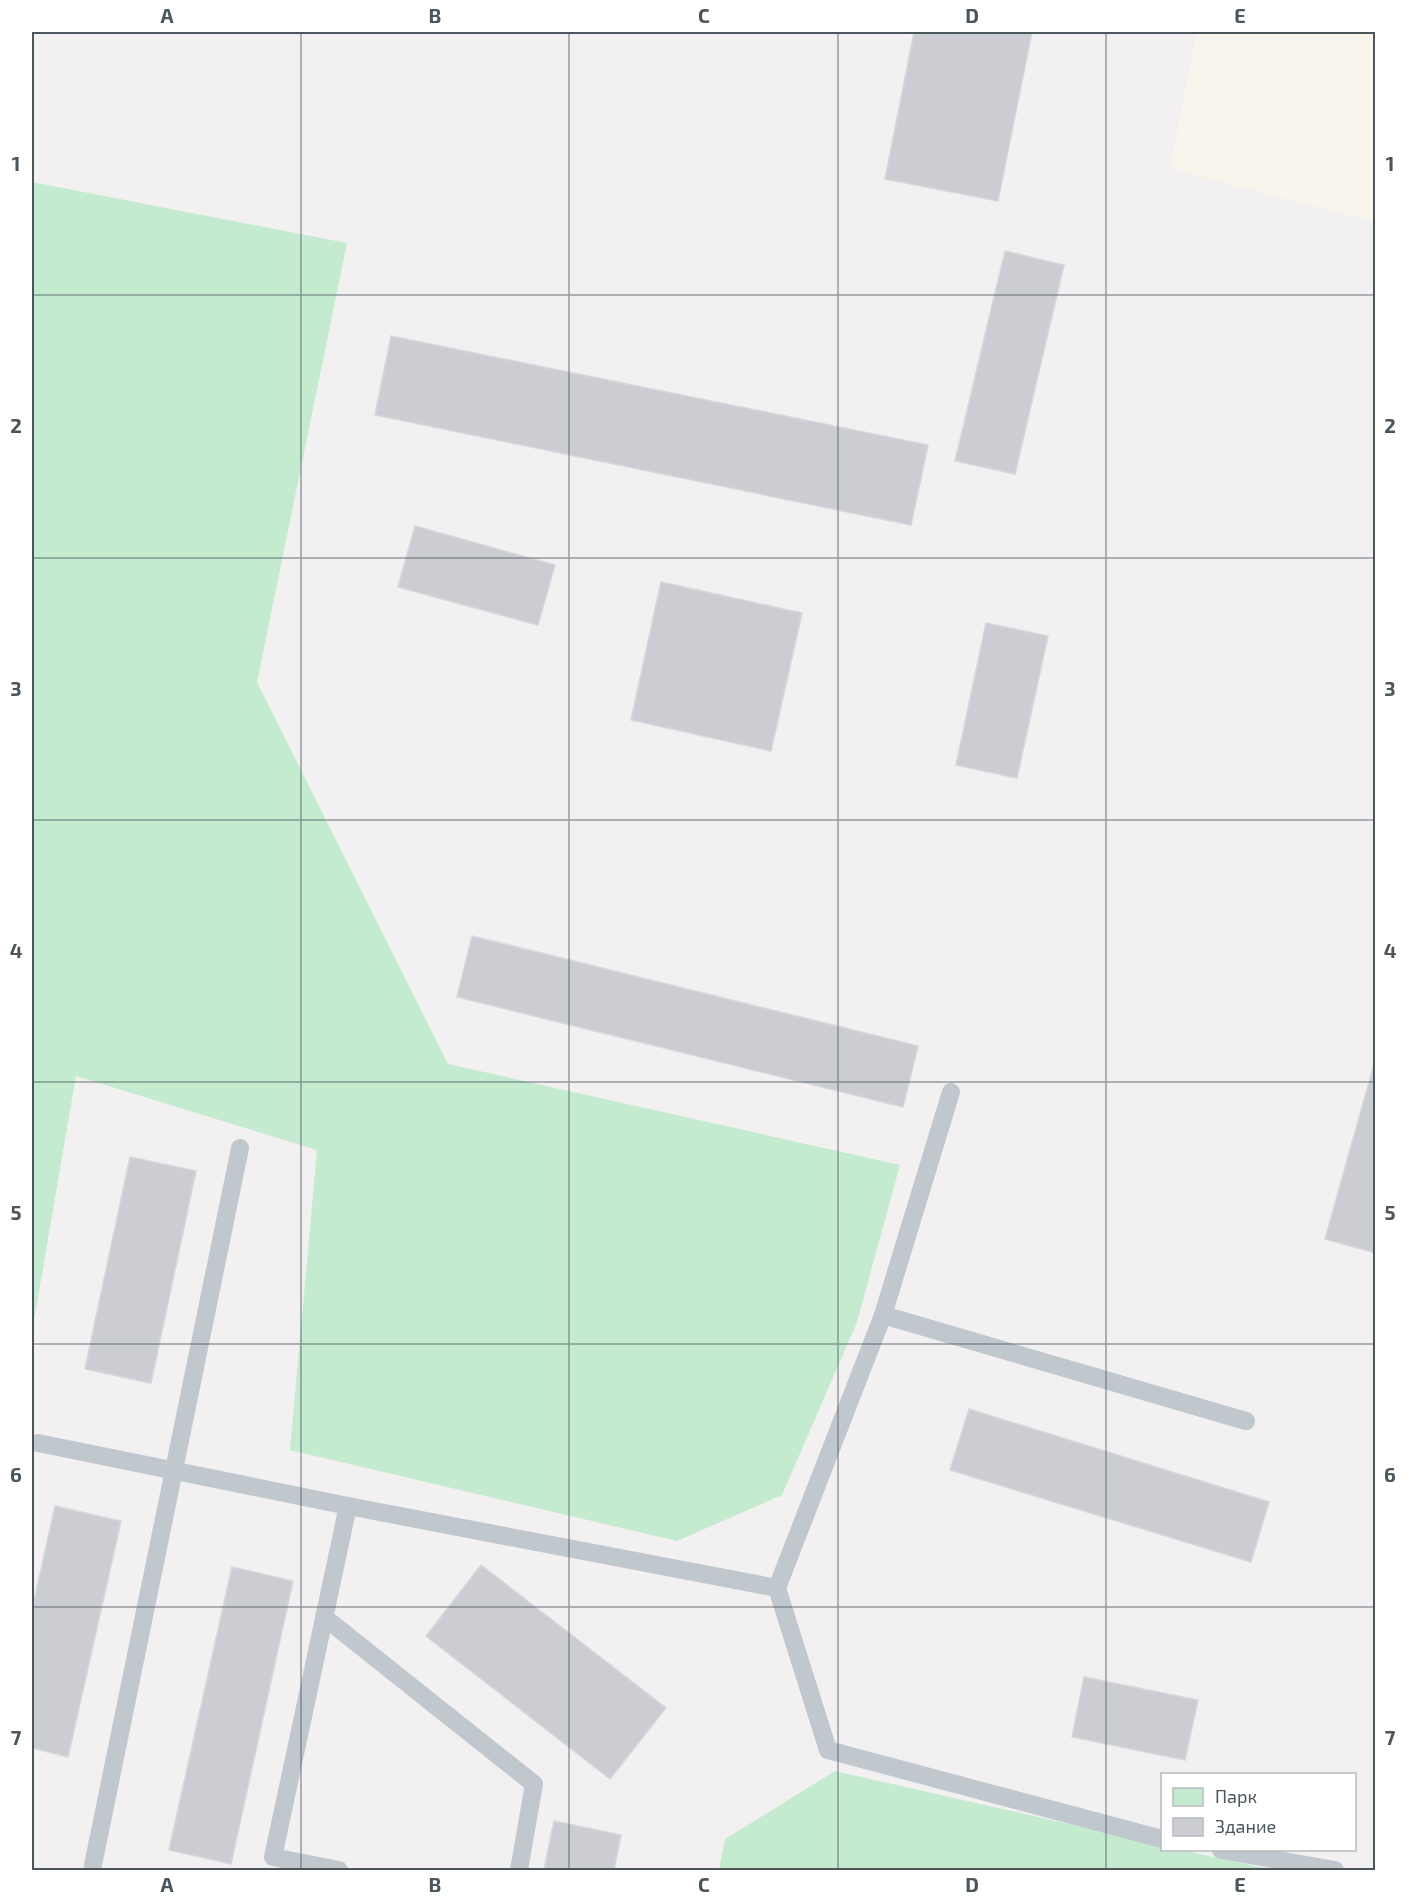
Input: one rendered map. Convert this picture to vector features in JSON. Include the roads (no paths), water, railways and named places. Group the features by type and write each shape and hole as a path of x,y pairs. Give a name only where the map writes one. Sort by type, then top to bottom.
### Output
{"lane":[{"path":"951,1092 883,1315 777,1588 828,1750 1161,1839"},
{"path":"93,1865 240,1148"},
{"path":"883,1315 1246,1421"},
{"path":"38,1443 348,1506 777,1588"},
{"path":"339,1870 273,1857 348,1506"},
{"path":"324,1617 534,1784 519,1870"},
{"path":"1227,1851 1335,1870"}]}
